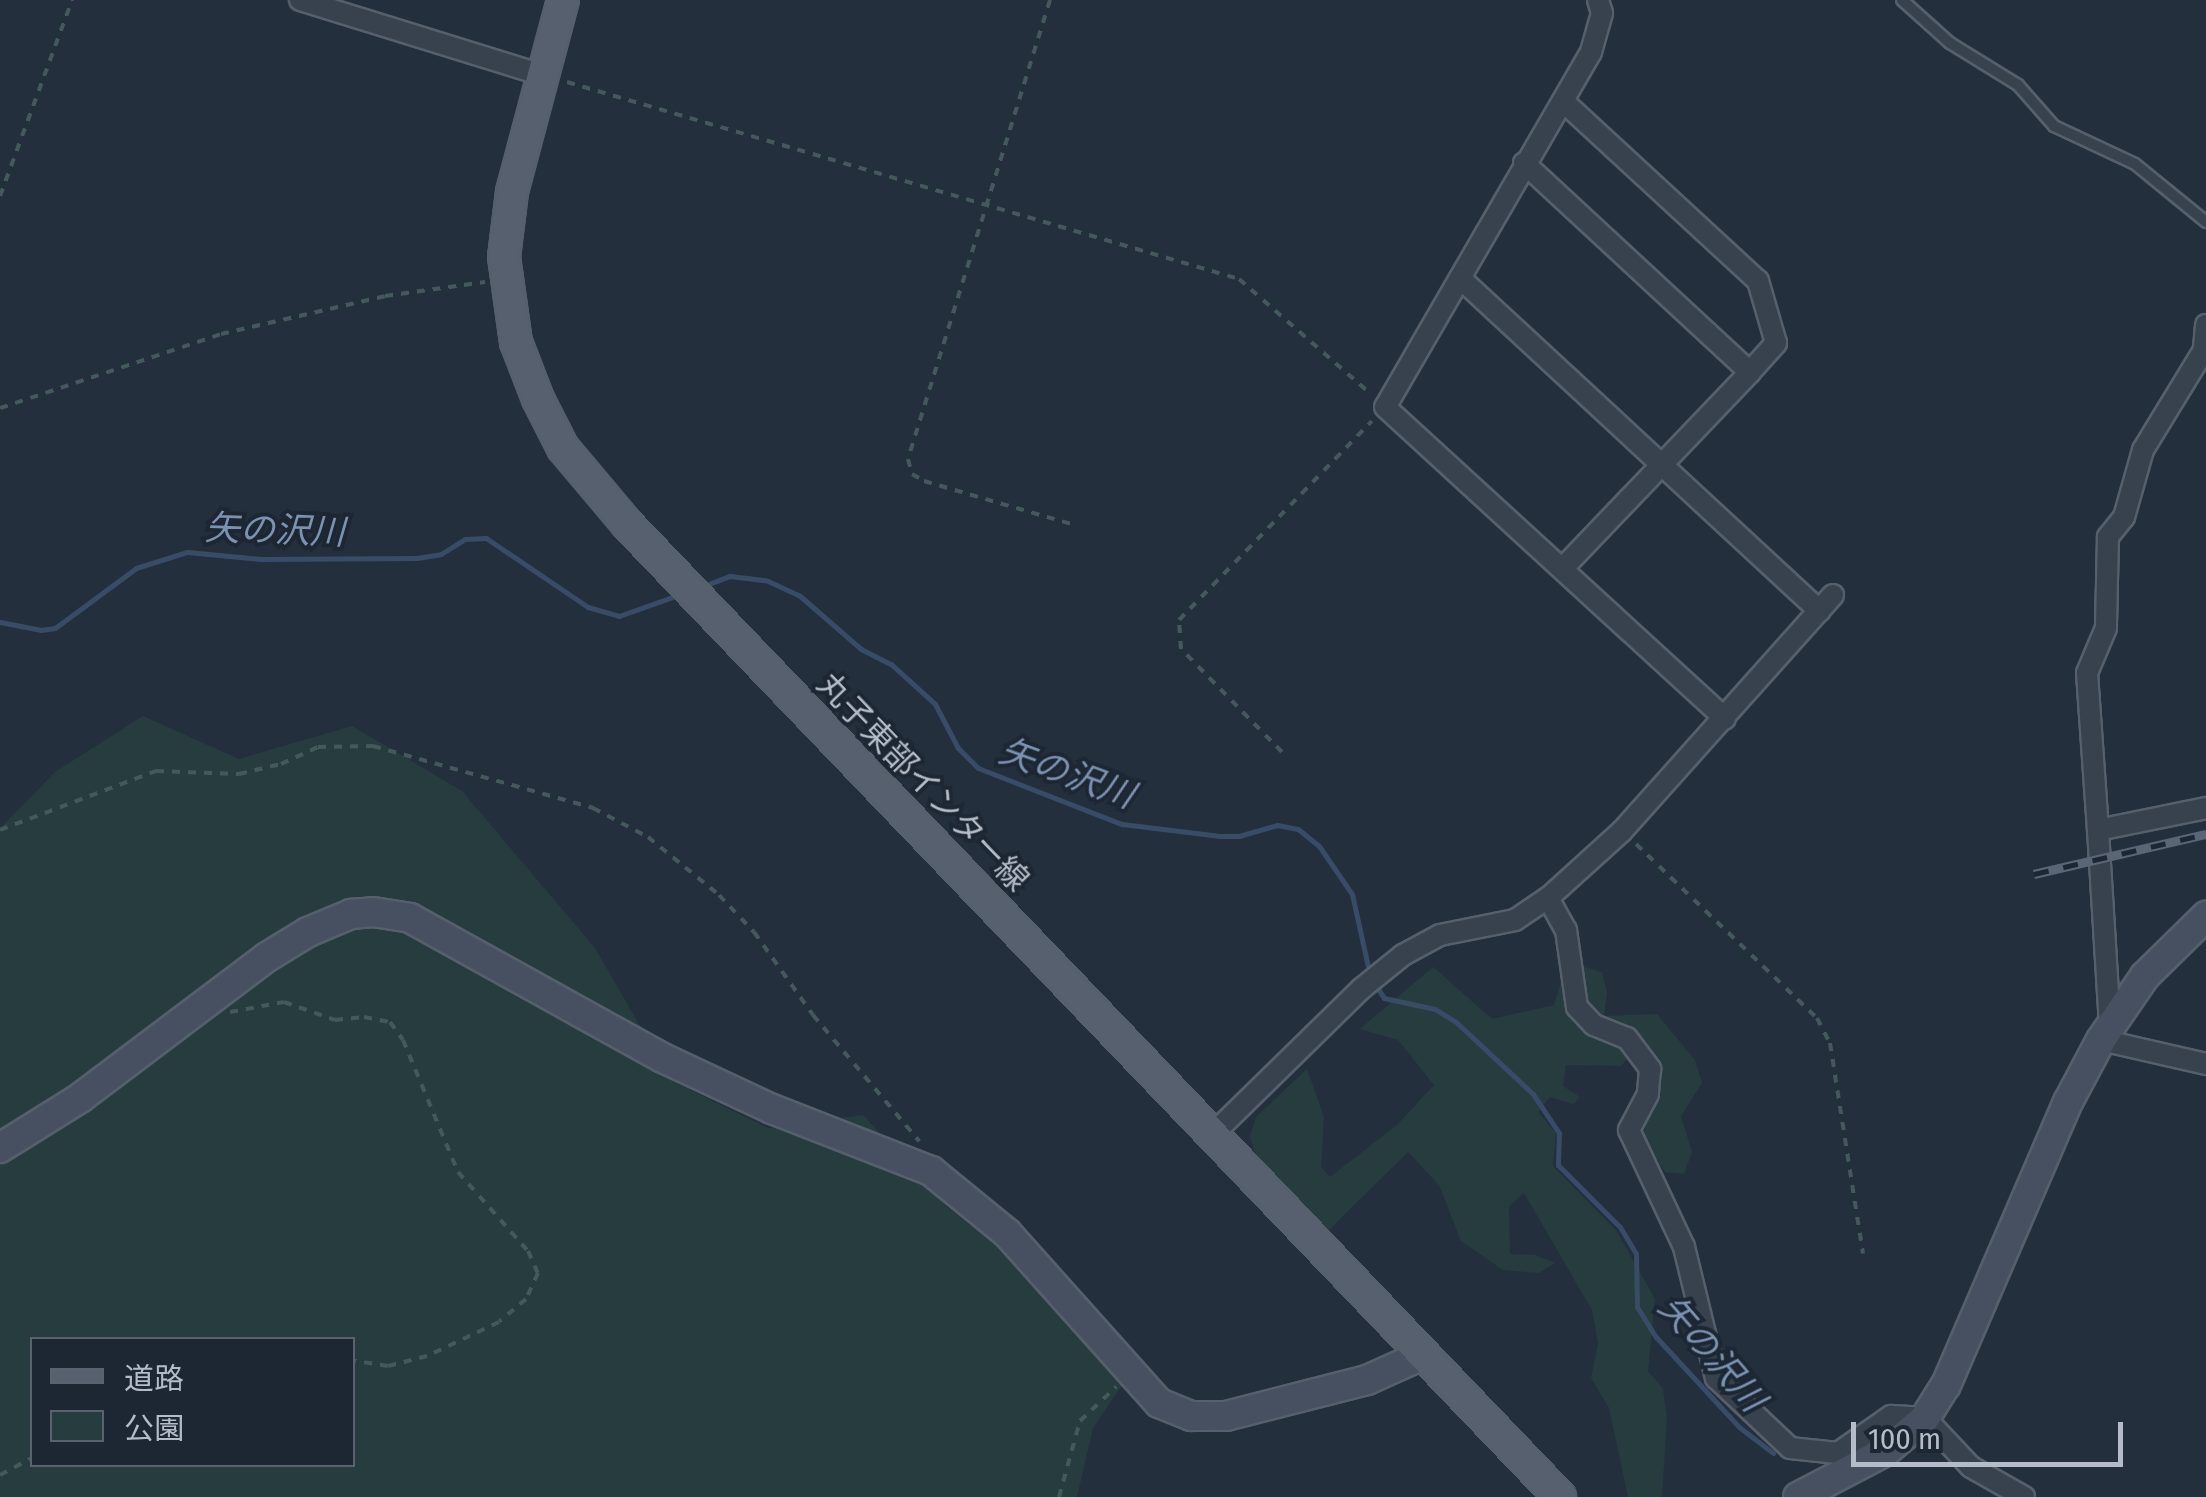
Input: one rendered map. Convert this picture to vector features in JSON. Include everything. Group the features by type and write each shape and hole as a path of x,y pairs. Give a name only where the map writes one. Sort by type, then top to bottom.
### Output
{"main road":[{"name":"丸子東部インター線","path":"562,0 512,192 505,235 505,280 516,342 538,400 564,448 590,482 1560,1497"}],"street":[{"path":"300,0 542,75"},
{"path":"1598,0 1602,14 1599,30 1563,100 1390,392 1386,408 1725,720"},
{"path":"1563,100 1758,281 1776,343 1563,568"},
{"path":"1524,164 1750,372"},
{"path":"1213,1134 1361,989 1404,955 1440,935 1515,920 1548,898 1622,831 1826,603 1662,464 1460,278"},
{"path":"2106,1033 2088,673 2106,628 2108,537 2124,516 2142,450 2204,350 2206,325"},
{"path":"2098,830 2206,808"},
{"path":"1548,898 1566,930 1577,1007 1594,1025 1627,1038 1650,1069 1648,1094 1629,1130 1664,1195 1684,1247 1716,1378 1790,1448 1838,1453 1891,1416 1925,1418 1971,1466 2024,1497"},
{"path":"0,1148 80,1098 266,957 329,923 373,912 410,918 663,1058 772,1108 931,1171 1007,1233 1159,1403 1191,1416 1226,1416 1368,1380 1423,1355"},
{"path":"1798,1497 1886,1452 1925,1418 1946,1385 2068,1102 2106,1033 2145,976 2206,916"},
{"path":"2106,1033 2206,1064"}],"lane":[{"path":"1902,0 1950,43 2018,85 2054,126 2136,164 2206,222"}],"path":[{"path":"0,196 72,0"},
{"path":"1050,0 908,459 912,474 924,482 1070,524"},
{"path":"542,75 1240,279 1386,408 1179,620 1181,649 1282,752"},
{"path":"0,408 221,334 385,296 505,280"},
{"path":"0,830 156,771 239,774 281,764 318,747 373,746 593,808 648,837 719,895 754,932 813,1015 923,1147"},
{"path":"1622,831 1818,1018 1830,1043 1837,1078 1863,1254"},
{"path":"206,1002 223,1013 284,1002 336,1020 364,1018 390,1022 403,1040 458,1172 528,1251 538,1274 526,1299 499,1322 428,1356 388,1366 355,1360"},
{"path":"1058,1497 1080,1421 1130,1373"},
{"path":"0,1474 30,1459"}],"green space":[{"path":"143,716 239,759 352,726 462,791 595,948 672,1081 768,1128 863,1115 946,1206 1007,1254 1130,1373 1093,1428 1077,1497 0,1497 0,828 55,772"},
{"path":"1567,962 1602,972 1607,993 1604,1016 1657,1014 1695,1060 1702,1083 1681,1116 1692,1152 1684,1174 1665,1172 1643,1136 1660,1059 1634,1050 1621,1066 1566,1065 1563,1086 1580,1097 1573,1104 1550,1097 1538,1112 1556,1133 1553,1166 1616,1230 1655,1299 1648,1371 1663,1389 1667,1419 1662,1497 1628,1497 1609,1408 1591,1378 1598,1343 1592,1310 1524,1193 1509,1206 1510,1254 1535,1255 1555,1263 1539,1273 1503,1270 1461,1241 1439,1185 1408,1152 1327,1232 1255,1155 1250,1136 1256,1117 1307,1069 1324,1117 1321,1167 1330,1177 1397,1125 1434,1085 1398,1040 1360,1029 1433,967 1492,1019 1554,1005"}],"waterway":[{"name":"矢の沢川","path":"0,622 41,630 55,628 136,568 187,552 261,559 417,558 441,554 465,539 486,538 588,607 619,616 681,594"},
{"name":"矢の沢川","path":"701,587 730,576 768,581 800,596 861,649 891,664 935,704 958,748 978,768 1122,824 1220,836 1239,836 1277,825 1298,829 1319,846 1352,894 1370,976"},
{"name":"矢の沢川","path":"1376,986 1384,998 1435,1009 1456,1022 1533,1094 1559,1133 1558,1165 1620,1227 1636,1254 1637,1307 1656,1337 1739,1427 1773,1453"}],"railway":[{"path":"2034,874 2206,834"}]}
